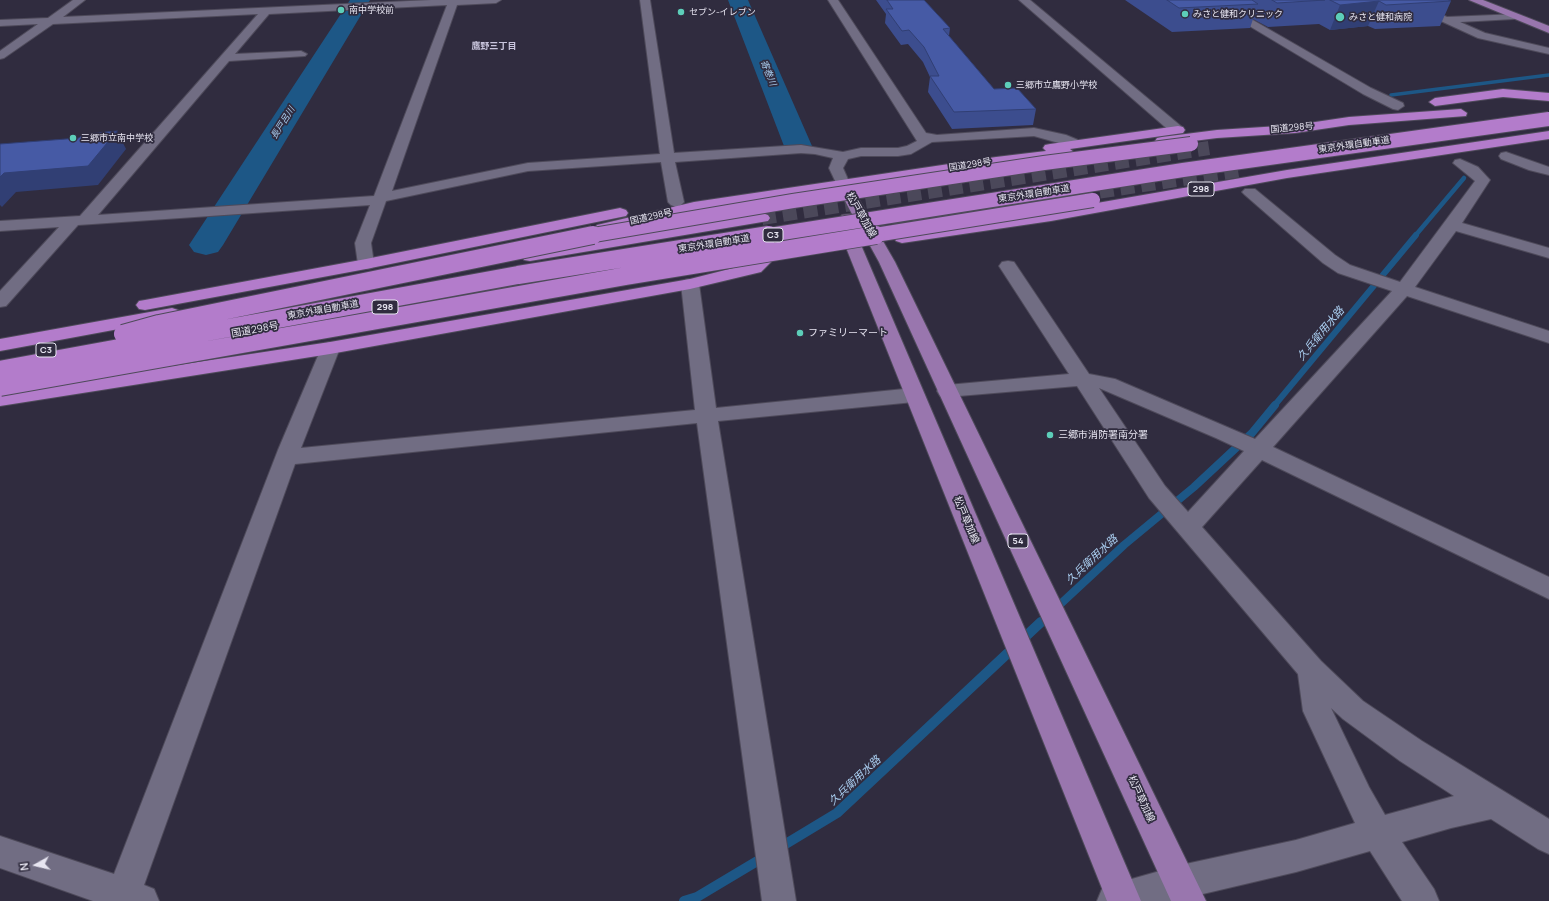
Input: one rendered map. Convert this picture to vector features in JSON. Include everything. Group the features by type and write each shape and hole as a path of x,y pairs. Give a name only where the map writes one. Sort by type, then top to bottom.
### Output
{"highway":[{"path":"996,161 1072,143 1177,130 1503,93 1549,97"},
{"path":"1512,107 1549,102"},
{"name":"東京外環自動車道","path":"0,359 516,265 1170,162 1549,108"},
{"name":"国道298号","path":"1209,148 1330,129 1476,111"},
{"name":"国道298号","path":"487,264 600,228 694,207 996,161 1217,134 1461,113"},
{"name":"東京外環自動車道","path":"0,370 526,273 1183,170 1549,119"},
{"path":"1242,170 1549,125"},
{"path":"93,342 159,324 619,230 793,201 1036,164 1191,144 1295,128"},
{"name":"298","path":"0,399 330,348 690,284 755,268 769,250 853,245 876,242 1097,208 1287,174 1549,134"},
{"path":"1452,164 1549,148"},
{"path":"1097,208 1115,212 1125,212 1250,192 1430,167"},
{"path":"0,387 619,277 1206,182 1287,174"},
{"path":"0,331 366,264 676,202 694,207"},
{"name":"国道298号","path":"0,345 111,324 487,264 762,218"},
{"name":"国道298号","path":"0,379 122,353 494,288 769,250"}],"main road":[{"path":"1474,0 1549,30"},
{"name":"松戸草加線","path":"843,184 876,242 1185,892"},
{"name":"松戸草加線","path":"843,184 853,245 1120,900"}],"street":[{"path":"0,56 80,0"},
{"path":"0,23 263,7 496,0"},
{"path":"644,0 672,188 676,202"},
{"path":"0,226 381,199 528,167 801,149 843,156 861,152 898,152 911,150 925,142 833,0"},
{"path":"1024,0 1177,130"},
{"path":"1211,0 1367,91 1398,106"},
{"path":"1400,0 1482,36 1549,51"},
{"path":"366,264 363,243 381,199 454,1"},
{"path":"0,302 79,220 225,58 263,7"},
{"path":"1444,20 1514,16"},
{"path":"225,58 301,54"},
{"path":"923,137 936,139 1034,132 1061,138 1072,143"},
{"path":"843,156 838,161 836,168 843,184"},
{"path":"1506,156 1549,171"},
{"path":"1184,522 1258,449 1403,290 1452,225 1483,180 1473,170 1452,164"},
{"path":"1250,192 1329,259 1344,269 1403,290 1549,337"},
{"path":"1452,225 1549,253"},
{"path":"1008,266 1157,492 1310,670 1353,710 1411,751 1549,838"},
{"path":"690,284 706,414 779,901"},
{"path":"0,852 133,898 287,457 330,348"},
{"path":"947,391 1082,378 1108,383 1224,432 1549,589"},
{"path":"287,457 706,414 914,395"},
{"path":"1310,670 1317,710 1358,798 1377,833 1422,901"},
{"path":"1120,900 1185,892 1296,856 1451,812 1494,803"}],"building":[{"path":"887,0 924,0 950,28 943,29 994,89 1017,88 1036,109 954,112 930,76 939,76 924,47 909,30 902,31 886,9 893,9"},
{"path":"1167,0 1252,0 1258,4 1179,8"},
{"path":"1272,0 1325,0 1277,3"},
{"path":"1330,0 1451,1 1386,5 1379,1 1340,5"},
{"path":"117,131 88,166 4,173 0,177 0,144 79,138 83,134"}],"waterway":[{"name":"長戸呂川","path":"206,245 360,0"},
{"name":"寄巻川","path":"738,0 798,146"},
{"name":"久兵衛用水路","path":"1391,95 1549,75"},
{"name":"久兵衛用水路","path":"1415,236 1464,178"},
{"name":"久兵衛用水路","path":"1274,406 1416,235"},
{"name":"久兵衛用水路","path":"1040,623 1124,545 1194,487 1252,433 1275,405"},
{"name":"久兵衛用水路","path":"779,848 837,813 1041,622"},
{"name":"久兵衛用水路","path":"684,901 697,897 764,857"}],"tunnel":[{"path":"762,218 1209,148"},
{"path":"809,236 1242,170"},
{"path":"772,242 815,235"}],"place":[{"name":"南中学校前","path":"341,10"},
{"name":"セブン-イレブン","path":"681,12"},
{"name":"みさと健和クリニック","path":"1185,14"},
{"name":"みさと健和病院","path":"1340,17"},
{"name":"三郷市立鷹野小学校","path":"1008,85"},
{"name":"三郷市立南中学校","path":"73,138"},
{"name":"ファミリーマート","path":"800,333"},
{"name":"三郷市消防署南分署","path":"1050,435"}],"district":[{"name":"鷹野三丁目","path":"494,46"}]}
